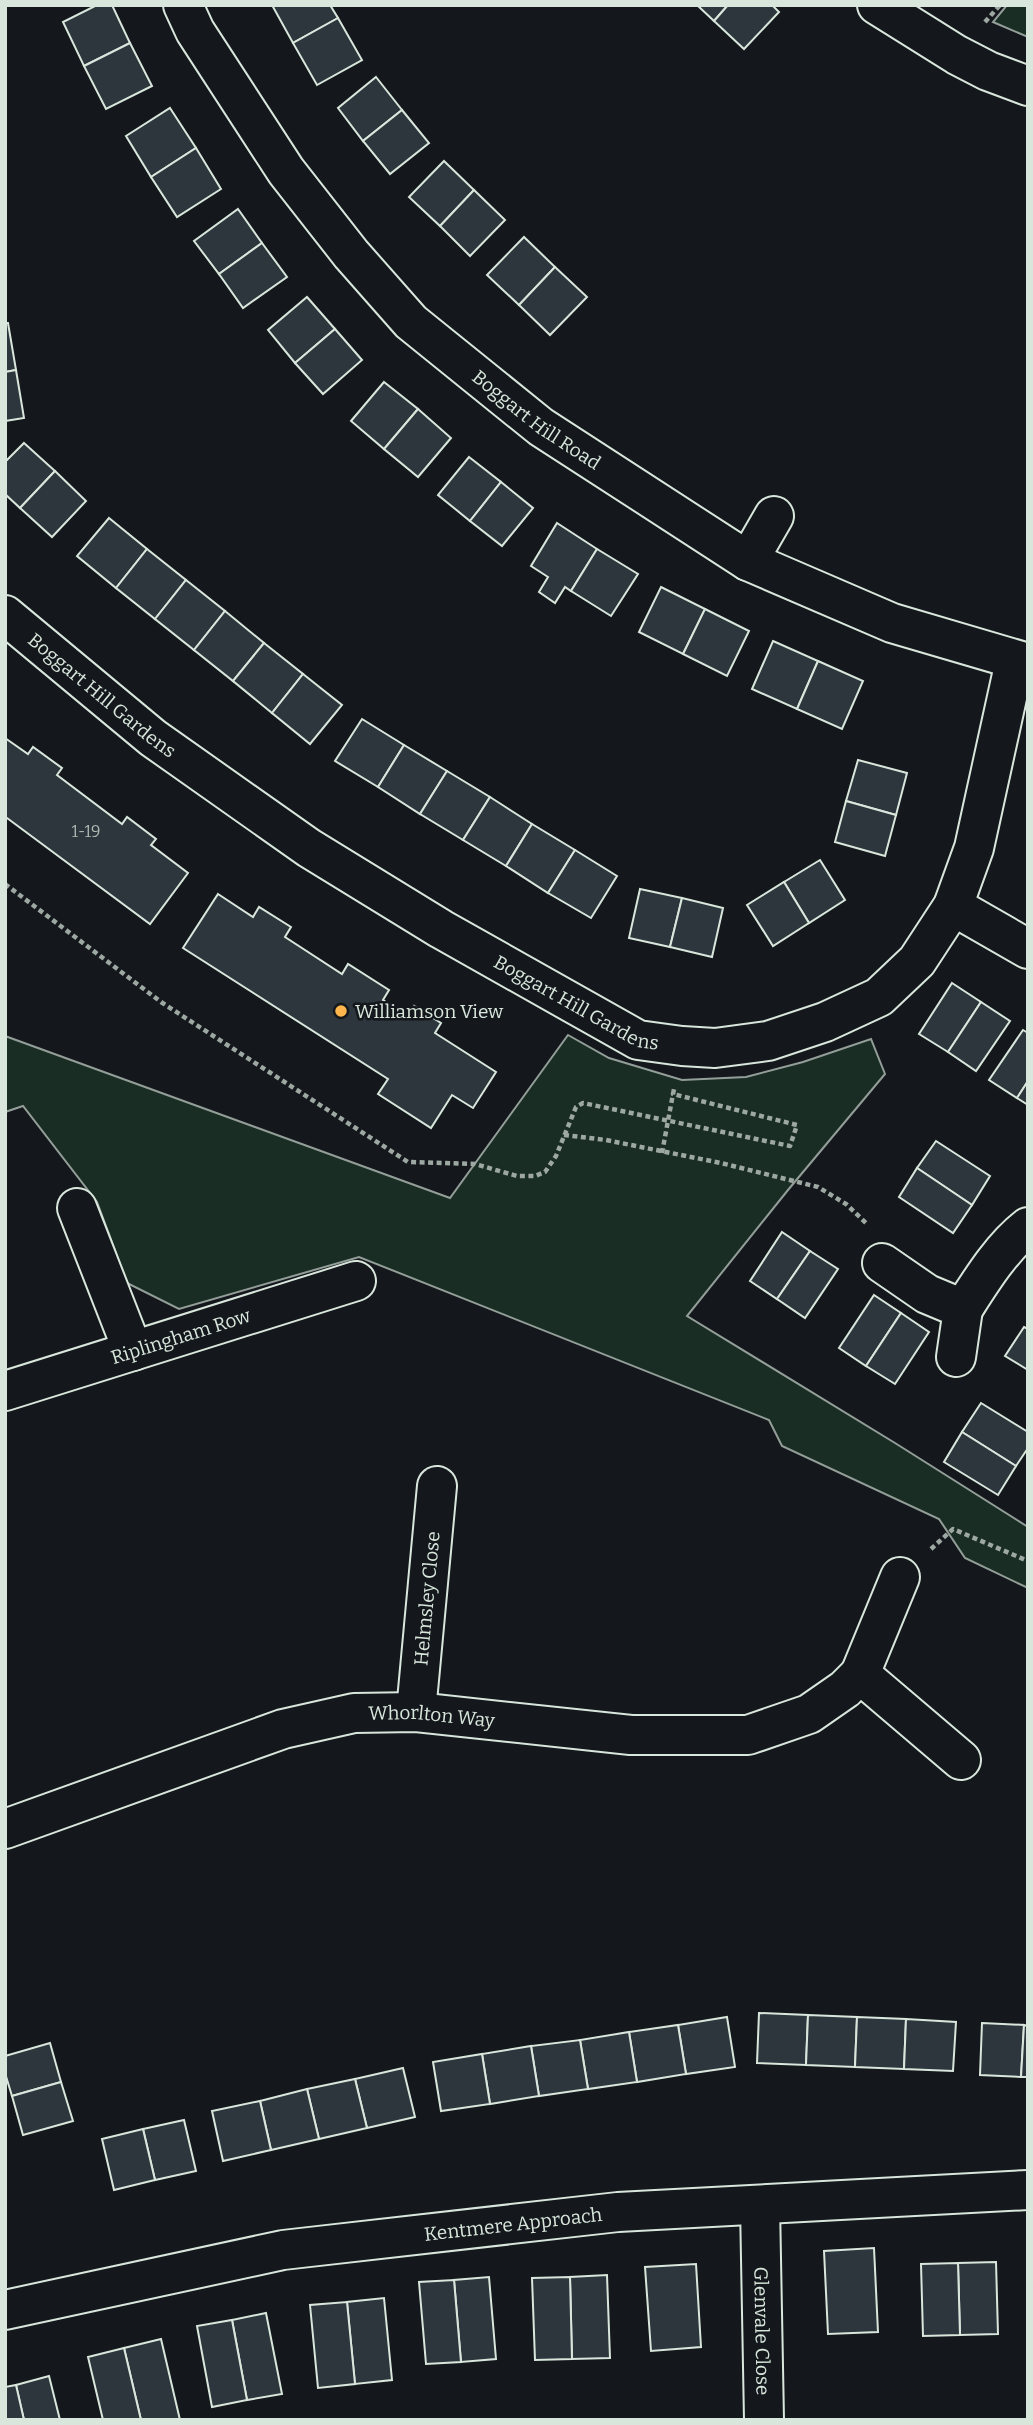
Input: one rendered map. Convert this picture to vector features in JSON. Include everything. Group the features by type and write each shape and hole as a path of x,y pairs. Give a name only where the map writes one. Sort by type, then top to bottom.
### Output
{"street":[{"name":"Boggart Hill Road","path":"183,5 195,32 285,172 351,254 411,322 541,428 747,561 892,623 1021,662"},
{"path":"877,5 957,55 988,71 1028,86"},
{"path":"747,561 774,516"},
{"name":"Boggart Hill Gardens","path":"5,615 153,738 309,848 440,929 638,1040 715,1048 768,1041 825,1022 879,997 917,961 953,906 974,848 1021,662"},
{"path":"953,906 1028,950"},
{"path":"77,1208 133,1351"},
{"path":"956,1357 963,1309 981,1280 1017,1235 1028,1227"},
{"path":"883,1263 927,1294 963,1309"},
{"name":"Riplingham Row","path":"5,1391 356,1281"},
{"name":"Helmsley Close","path":"416,1712 437,1486"},
{"name":"Whorlton Way","path":"5,1829 283,1729 354,1713 416,1712 631,1735 748,1735 809,1714 845,1689 860,1674 900,1577"},
{"path":"860,1674 961,1760"},
{"name":"Kentmere Approach","path":"5,2310 283,2250 618,2212 760,2223 1028,2190"},
{"name":"Glenvale Close","path":"760,2223 764,2420"}],"path":[{"path":"5,884 161,1002 408,1162 475,1164 517,1176 535,1176 545,1172 556,1156 576,1107 583,1103 790,1146 796,1125 673,1094"},
{"path":"662,1153 682,1046"},
{"path":"564,1135 586,1136 818,1186 846,1204 868,1225 883,1263"},
{"path":"900,1577 953,1529 1028,1561"}],"green space":[{"path":"1007,5 1028,5 1028,37 993,22"},
{"path":"568,1035 609,1058 682,1080 746,1077 803,1062 871,1039 885,1074 687,1316 1028,1527 1028,1588 965,1558 939,1519 782,1446 769,1420 359,1257 179,1309 127,1283 97,1202 23,1106 5,1112 5,1036 450,1198"}],"building":[{"path":"97,5 112,5 130,43 84,66 63,22"},
{"path":"272,5 330,5 338,18 293,43"},
{"path":"697,5 728,5 714,21"},
{"path":"728,5 772,5 779,12 744,49 714,21"},
{"path":"338,18 362,60 317,85 293,43"},
{"path":"130,43 152,86 106,109 84,66"},
{"path":"376,77 402,110 363,141 338,108"},
{"path":"170,108 196,148 151,177 126,136"},
{"path":"402,110 429,143 390,174 363,141"},
{"path":"196,148 221,189 177,217 151,177"},
{"path":"444,161 474,190 440,226 409,197"},
{"path":"474,190 505,220 470,256 440,226"},
{"path":"238,209 262,243 219,274 194,241"},
{"path":"524,237 555,267 519,305 487,275"},
{"path":"262,243 287,277 243,308 219,274"},
{"path":"555,267 587,297 550,335 519,305"},
{"path":"307,297 335,329 295,363 268,330"},
{"path":"5,323 8,323 16,370 5,372"},
{"path":"335,329 362,360 323,394 295,363"},
{"path":"16,370 24,418 5,421 5,372"},
{"path":"384,382 418,409 384,449 351,421"},
{"path":"418,409 451,438 418,477 384,449"},
{"path":"24,443 55,471 20,508 5,494 5,462"},
{"path":"469,457 501,482 470,521 438,495"},
{"path":"55,471 86,501 52,537 20,508"},
{"path":"501,482 533,508 502,546 470,521"},
{"path":"109,518 147,549 116,588 77,556"},
{"path":"557,523 597,549 571,591 565,587 555,603 539,592 548,577 531,566"},
{"path":"147,549 186,580 155,619 116,588"},
{"path":"597,549 638,574 611,616 571,591"},
{"path":"186,580 225,611 194,650 155,619"},
{"path":"661,587 705,609 683,654 639,632"},
{"path":"705,609 749,631 727,676 683,654"},
{"path":"225,611 264,643 233,681 194,650"},
{"path":"773,641 818,661 797,709 752,689"},
{"path":"264,643 303,674 272,713 233,681"},
{"path":"818,661 863,681 842,729 797,709"},
{"path":"303,674 342,705 310,744 272,713"},
{"path":"362,719 404,745 378,787 335,761"},
{"path":"5,738 28,754 33,747 62,768 57,775 122,824 127,817 156,839 151,845 188,873 150,924 7,818 5,820"},
{"path":"404,745 447,771 420,814 378,787"},
{"path":"858,760 907,773 896,815 846,801"},
{"path":"447,771 490,797 463,840 420,814"},
{"path":"490,797 532,824 506,866 463,840"},
{"path":"846,801 896,815 885,856 835,842"},
{"path":"532,824 575,850 548,893 506,866"},
{"path":"575,850 617,876 591,918 548,893"},
{"path":"820,860 845,900 809,923 784,882"},
{"path":"784,882 809,923 773,946 747,905"},
{"path":"640,889 682,898 670,947 629,938"},
{"name":"Williamson View","path":"218,894 253,917 259,907 291,927 285,937 342,974 348,964 389,990 383,1000 408,1016 414,1006 441,1023 435,1033 496,1072 473,1108 452,1095 431,1128 378,1094 388,1079 183,948"},
{"path":"682,898 723,908 712,957 670,947"},
{"path":"952,983 981,1002 948,1052 919,1034"},
{"path":"981,1002 1010,1021 976,1071 948,1052"},
{"path":"1023,1030 1028,1033 1028,1081 1017,1098 989,1080"},
{"path":"1028,1081 1028,1105 1017,1098"},
{"path":"936,1141 990,1176 972,1205 917,1168"},
{"path":"917,1168 972,1205 953,1233 899,1197"},
{"path":"782,1232 810,1251 777,1299 750,1281"},
{"path":"810,1251 838,1269 805,1318 777,1299"},
{"path":"874,1295 901,1313 866,1366 839,1348"},
{"path":"901,1313 929,1332 895,1384 866,1366"},
{"path":"1024,1327 1028,1329 1028,1370 1005,1356"},
{"path":"981,1403 1028,1432 1028,1448 1016,1466 962,1432"},
{"path":"962,1432 1016,1466 998,1495 944,1462"},
{"path":"759,2013 808,2015 806,2065 757,2063"},
{"path":"808,2015 857,2017 855,2067 806,2065"},
{"path":"727,2017 735,2067 686,2074 678,2025"},
{"path":"857,2017 906,2019 904,2069 855,2067"},
{"path":"906,2019 956,2022 953,2071 904,2069"},
{"path":"982,2023 1024,2025 1021,2077 980,2075"},
{"path":"678,2025 686,2074 637,2082 629,2032"},
{"path":"1024,2025 1028,2026 1028,2077 1021,2077"},
{"path":"629,2032 637,2082 588,2089 580,2040"},
{"path":"580,2040 588,2089 539,2096 531,2046"},
{"path":"50,2043 61,2082 12,2096 5,2073 5,2056"},
{"path":"531,2046 539,2096 490,2104 482,2054"},
{"path":"482,2054 490,2104 441,2111 433,2062"},
{"path":"403,2068 415,2117 367,2128 355,2079"},
{"path":"355,2079 367,2128 319,2139 307,2089"},
{"path":"61,2082 73,2121 23,2135 12,2096"},
{"path":"307,2089 319,2139 271,2150 260,2101"},
{"path":"260,2101 271,2150 223,2161 212,2111"},
{"path":"184,2120 196,2171 155,2180 143,2129"},
{"path":"143,2129 155,2180 114,2190 102,2139"},
{"path":"874,2248 878,2332 828,2334 824,2251"},
{"path":"996,2262 998,2334 960,2335 958,2263"},
{"path":"958,2263 960,2335 923,2336 921,2264"},
{"path":"696,2264 701,2347 651,2351 645,2267"},
{"path":"607,2275 610,2358 572,2359 570,2277"},
{"path":"489,2277 496,2359 461,2362 454,2280"},
{"path":"570,2277 572,2359 535,2360 532,2278"},
{"path":"454,2280 461,2362 426,2364 419,2282"},
{"path":"384,2298 392,2380 355,2384 347,2302"},
{"path":"347,2302 355,2384 318,2388 310,2305"},
{"path":"266,2313 282,2394 247,2400 232,2320"},
{"path":"232,2320 247,2400 212,2407 197,2326"},
{"path":"161,2339 180,2420 141,2420 124,2348"},
{"path":"124,2348 141,2420 103,2420 88,2357"},
{"path":"49,2376 60,2420 24,2420 16,2385"},
{"path":"16,2385 24,2420 5,2420 5,2387"}],"place":[{"name":"Williamson View","path":"341,1011"}]}
